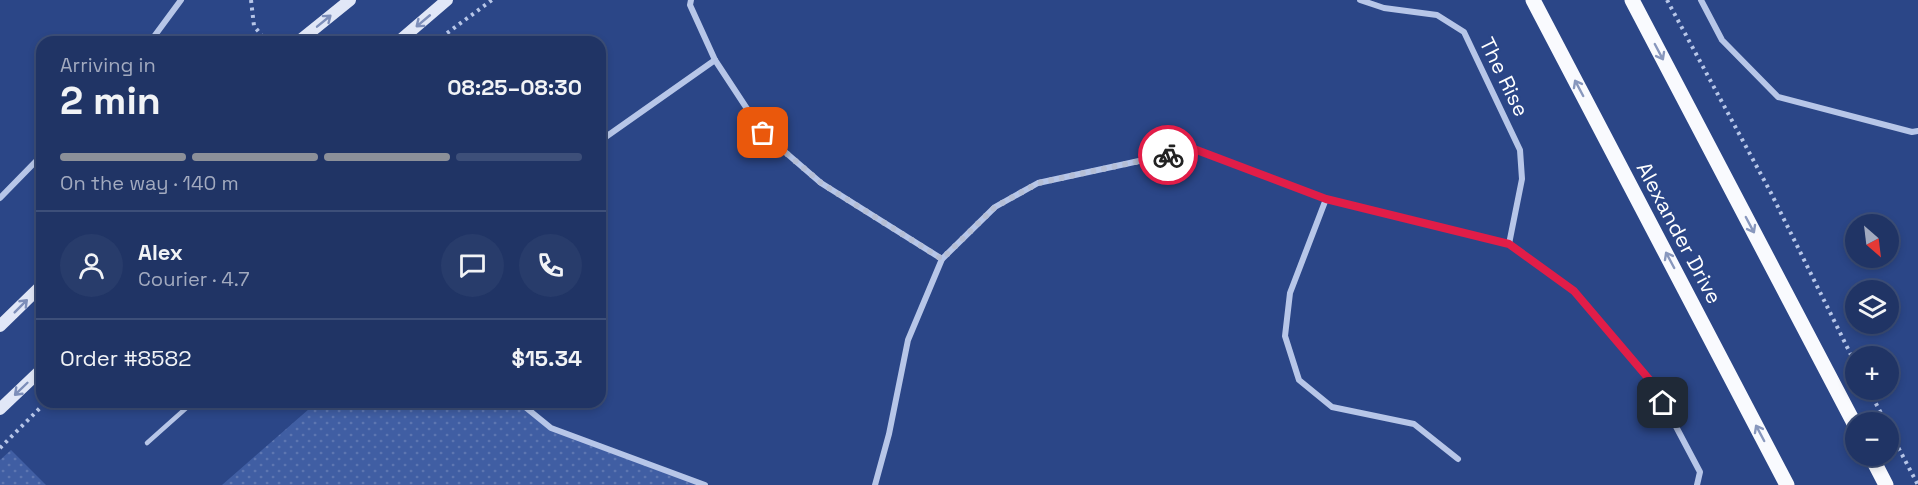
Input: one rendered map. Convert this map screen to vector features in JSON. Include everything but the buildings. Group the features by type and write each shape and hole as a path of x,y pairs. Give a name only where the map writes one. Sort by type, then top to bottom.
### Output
{"main road":[{"path":"305,36 350,0"},
{"path":"405,36 447,0"},
{"name":"Alexander Drive","path":"1533,0 1787,485"},
{"path":"1632,0 1848,412"},
{"path":"0,326 36,291"},
{"path":"0,409 36,375"},
{"path":"1876,466 1886,485"}],"street":[{"path":"154,36 181,0"},
{"path":"691,0 690,5 716,60 763,133 821,183 942,259"},
{"name":"The Rise","path":"1360,0 1384,8 1437,15 1464,32 1521,150 1522,179 1509,244"},
{"path":"1701,0 1722,40 1778,97 1912,132 1918,131"},
{"path":"606,137 716,60"},
{"path":"875,485 889,434 908,340 942,259 995,207 1038,183 1194,149 1326,199 1509,244 1574,291 1654,385 1700,472 1697,485"},
{"path":"0,198 36,161"},
{"path":"1326,199 1290,293 1285,336 1299,380 1332,407 1414,424 1458,459"},
{"path":"526,408 551,428 705,485"}],"lane":[{"path":"147,442 186,408"}],"path":[{"path":"251,0 254,26 262,36"},
{"path":"443,36 492,0"},
{"path":"1666,0 1771,193 1847,346"},
{"path":"0,448 40,408"},
{"path":"1899,449 1918,485"}],"shaded area":[{"path":"310,408 526,408 551,428 705,485 222,485"},
{"path":"11,450 46,485 0,485 0,460"}],"way so far":[{"path":"763,133 821,183 942,259 995,207 1038,183 1168,155"}],"route":[{"path":"1168,155 1194,149 1326,199 1509,244 1574,291 1654,385 1663,403"}]}
